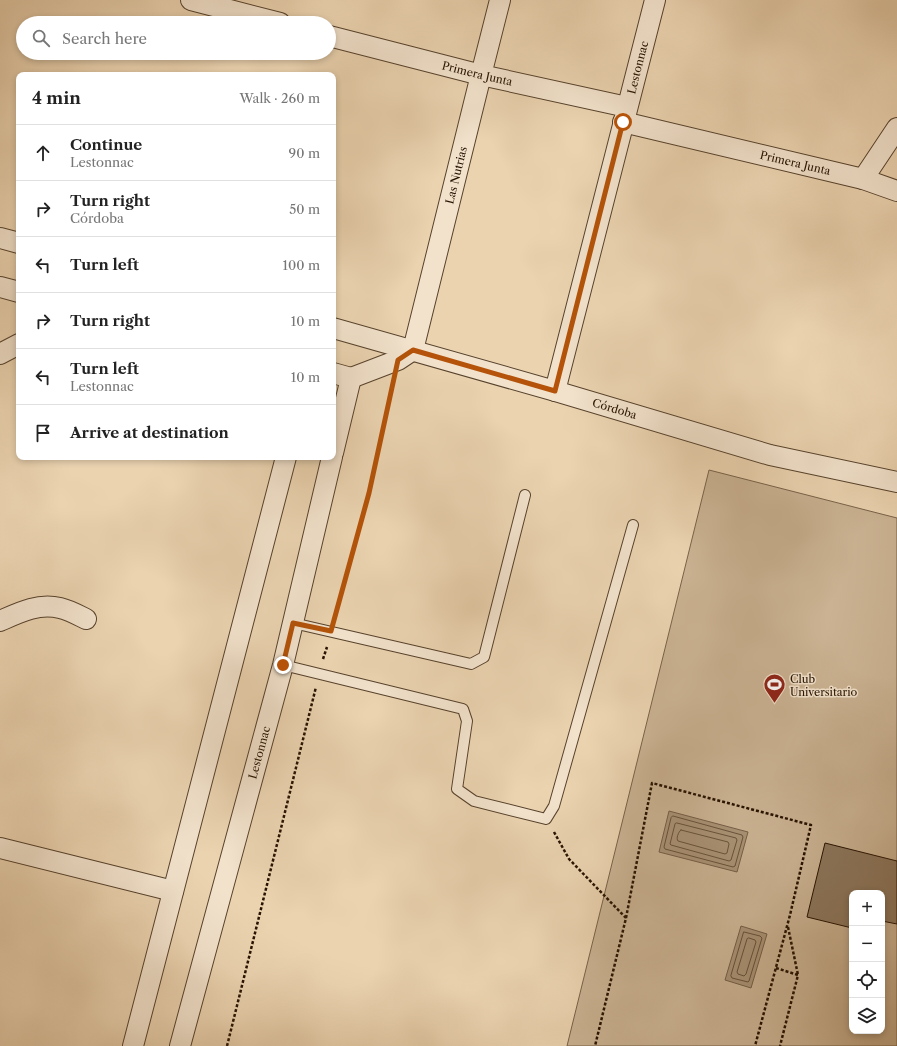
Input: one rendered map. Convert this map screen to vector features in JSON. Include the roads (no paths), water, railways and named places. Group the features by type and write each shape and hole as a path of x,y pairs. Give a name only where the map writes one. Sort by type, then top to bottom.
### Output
{"street":[{"path":"191,0 243,7 264,16"},
{"name":"Las Nutrias","path":"405,355 500,0"},
{"name":"Lestonnac","path":"555,391 655,0"},
{"name":"Primera Junta","path":"336,38 625,114 863,179 897,191"},
{"path":"863,179 897,128"},
{"path":"0,238 16,242"},
{"path":"0,287 16,291"},
{"name":"Córdoba","path":"336,329 405,355 555,391 770,455 897,482"},
{"path":"0,339 16,343"},
{"path":"0,354 16,346"},
{"path":"336,427 342,375 405,355"},
{"path":"133,1046 285,460"},
{"name":"Lestonnac","path":"180,1046 283,665 331,460"},
{"path":"0,621 25,609 42,606 61,608 86,619"},
{"path":"0,848 173,891"}],"lane":[{"path":"293,623 472,664 484,657 525,495"},
{"path":"283,665 463,710 467,721 457,789 474,801 546,819 554,806 633,525"}],"water":[{"path":"669,811 748,832 737,872 659,852"},
{"path":"741,926 767,934 751,988 725,980"}],"place":[{"name":"Club Universitario","path":"774,704"}]}
